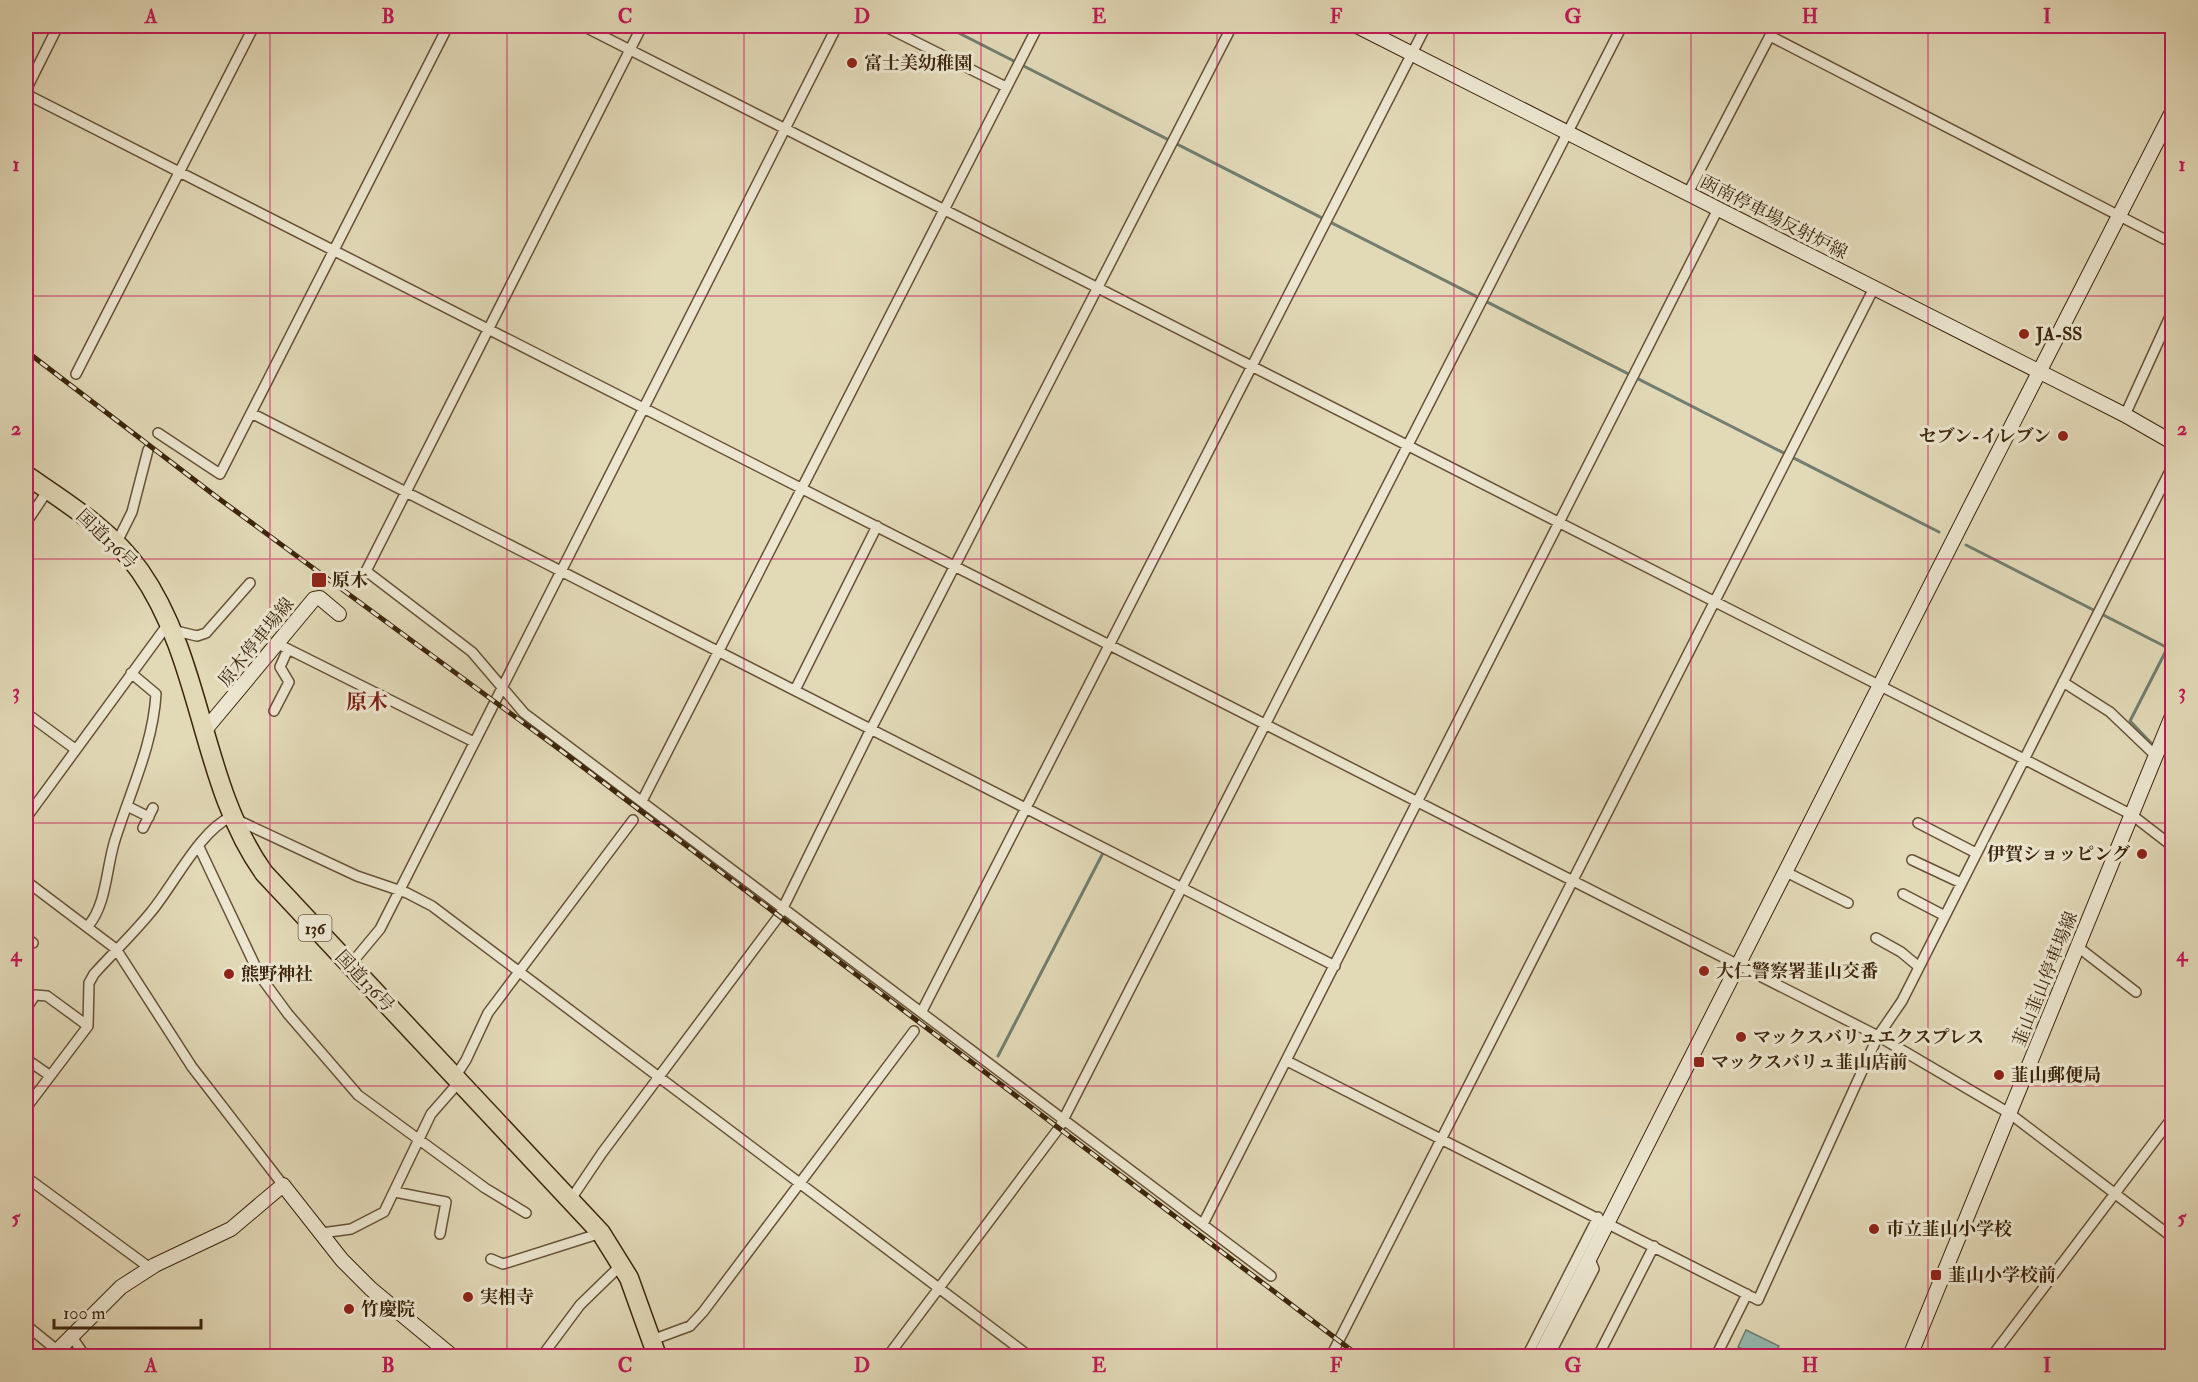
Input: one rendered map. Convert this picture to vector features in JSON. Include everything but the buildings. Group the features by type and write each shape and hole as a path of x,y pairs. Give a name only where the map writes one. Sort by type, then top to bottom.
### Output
{"highway":[{"name":"国道136号","path":"26,475 83,515 116,544 140,572 170,626 231,817 264,873 601,1233 634,1288 654,1348"}],"main road":[{"name":"函南停車場反射炉線","path":"1357,26 2125,415 2172,442"},
{"path":"1540,1356 1590,1259 1604,1220 1882,686 2037,372 2172,112"},
{"name":"原木停車場線","path":"205,730 283,646 316,598 339,614"},
{"name":"韮山韮山停車場線","path":"1910,1356 2172,716"},
{"path":"55,1354 121,1287 150,1268 231,1229 284,1185 342,1260 371,1289 452,1356"}],"street":[{"path":"58,26 26,92 179,174 878,526 1419,804 1878,1036 2009,1113 2172,1238"},
{"path":"76,374 254,26"},
{"path":"158,433 220,474 448,26"},
{"path":"583,26 1882,686 2132,815 2170,840"},
{"path":"642,26 366,572 472,652 525,713 1271,1276"},
{"path":"350,965 375,936 837,26"},
{"path":"884,26 1006,87"},
{"path":"642,801 717,650 1038,26"},
{"path":"571,1199 602,1153 783,907 871,729 1232,26"},
{"path":"921,1011 1426,26"},
{"path":"888,1356 1054,1137 1064,1119 1406,445 1569,133 1622,26"},
{"path":"1688,193 1775,26"},
{"path":"1770,36 2172,243"},
{"path":"1203,1224 1419,804 1718,208"},
{"path":"1332,1356 1874,288"},
{"path":"2125,415 2172,312"},
{"path":"251,413 1335,966"},
{"path":"116,544 132,512 148,450"},
{"path":"1287,1060 1758,1300 1878,1036 1902,1001 2172,467"},
{"path":"26,523 48,490"},
{"path":"795,690 878,526"},
{"path":"26,818 131,673 170,626 197,636 206,633 250,583"},
{"path":"274,711 289,682 280,666 283,646 474,742"},
{"path":"88,926 99,911 114,842 151,727 156,694 131,673"},
{"path":"2062,682 2109,712 2156,756"},
{"path":"26,713 75,749"},
{"path":"127,806 151,813 143,828"},
{"path":"26,1107 88,1026 89,983 116,949 153,910 199,847 222,822 231,817 357,876 432,906 1029,1356"},
{"path":"322,1233 347,1231 380,1216 387,1208 418,1140 438,1104 458,1079 488,1013 633,820"},
{"path":"1918,824 1976,853"},
{"path":"199,847 267,986 358,1095 485,1188 526,1213"},
{"path":"1912,860 1961,883"},
{"path":"1786,872 1848,903"},
{"path":"26,881 116,949 192,1067 284,1185"},
{"path":"1903,894 1945,916"},
{"path":"1876,938 1901,952 1919,966"},
{"path":"2078,947 2136,992"},
{"path":"26,1009 35,995 47,996 88,1026"},
{"path":"654,1348 696,1320 914,1031"},
{"path":"26,1059 49,1076"},
{"path":"1992,1356 2172,1118"},
{"path":"26,1177 150,1268"},
{"path":"395,1192 446,1203 440,1234"},
{"path":"1527,1356 1604,1220"},
{"path":"491,1259 503,1264 601,1233"},
{"path":"1598,1356 1654,1246"},
{"path":"1549,1356 1594,1269 1590,1259"},
{"path":"542,1356 580,1305 621,1264"},
{"path":"1730,1356 1718,1354 1747,1294"},
{"path":"26,1325 55,1354"},
{"path":"72,1337 85,1356"}],"water":[{"path":"1746,1330 1779,1346 1774,1356 1756,1356 1738,1347"}],"waterway":[{"path":"945,26 1939,532"},
{"path":"1966,545 2168,648"},
{"path":"2154,746 2130,721 2172,639"},
{"path":"2162,752 2172,757"},
{"path":"998,1056 1104,851"}],"railway":[{"path":"26,351 218,498 563,752 1359,1356"}],"place":[{"name":"富士美幼稚園","path":"852,63"},
{"name":"JA-SS","path":"2024,334"},
{"name":"セブン-イレブン","path":"2063,436"},
{"name":"原木","path":"319,580"},
{"name":"伊賀ショッピング","path":"2142,854"},
{"name":"大仁警察署韮山交番","path":"1704,971"},
{"name":"熊野神社","path":"229,974"},
{"name":"マックスバリュエクスプレス","path":"1741,1037"},
{"name":"マックスバリュ韮山店前","path":"1699,1062"},
{"name":"韮山郵便局","path":"1999,1075"},
{"name":"市立韮山小学校","path":"1874,1229"},
{"name":"韮山小学校前","path":"1936,1275"},
{"name":"実相寺","path":"468,1297"},
{"name":"竹慶院","path":"349,1309"}],"district":[{"name":"原木","path":"367,702"}]}
